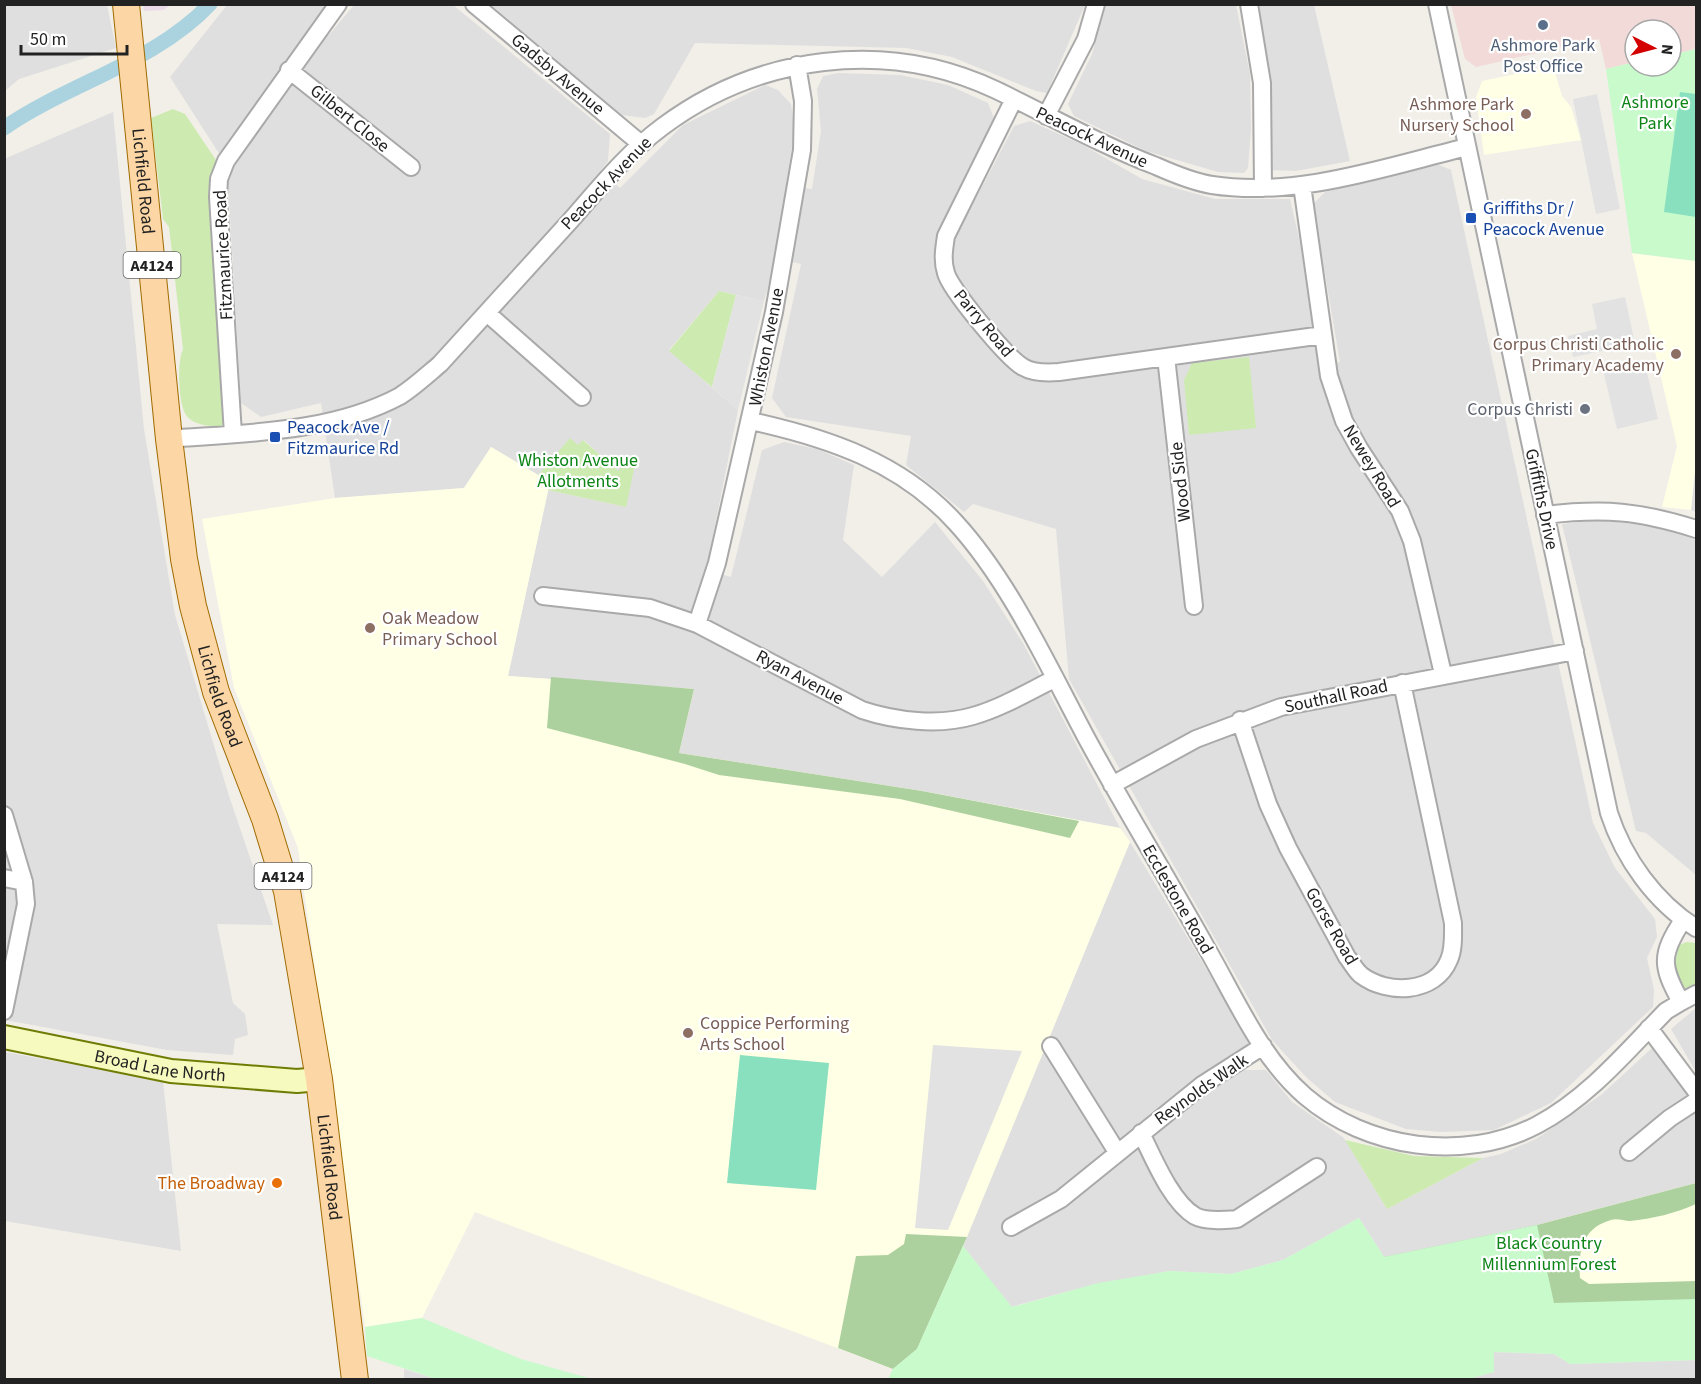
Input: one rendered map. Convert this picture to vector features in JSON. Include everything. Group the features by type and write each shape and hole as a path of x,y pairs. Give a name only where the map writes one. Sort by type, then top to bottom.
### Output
{"main road":[{"name":"Lichfield Road","path":"127,16 178,519 193,606 216,692 265,819 287,891 318,1079 355,1380"}],"street":[{"name":"Fitzmaurice Road","path":"233,434 218,197 219,179 226,161 338,4"},
{"name":"Gadsby Avenue","path":"474,4 641,144"},
{"path":"1046,116 1086,39 1096,4"},
{"path":"1249,4 1262,83 1263,188"},
{"name":"Griffiths Drive","path":"1437,4 1605,795 1614,828 1641,876 1690,924"},
{"name":"Peacock Avenue","path":"169,439 233,434 333,421 379,406 417,383 487,313 641,144 687,110 717,92 797,65 858,59 908,63 960,75 1014,99 1108,148 1185,178 1211,185 1263,188 1302,185 1467,147"},
{"name":"Whiston Avenue","path":"697,624 717,562 751,421 774,312 802,150 803,101 797,65"},
{"name":"Gilbert Close","path":"289,70 411,167"},
{"name":"Parry Road","path":"1014,99 946,236 943,255 946,276 1000,348 1023,367 1044,373 1323,335"},
{"name":"Newey Road","path":"1302,185 1329,376 1344,421 1400,511 1412,541 1443,674"},
{"path":"487,313 582,397"},
{"name":"Wood Side","path":"1166,357 1194,606"},
{"name":"Ecclestone Road","path":"751,421 840,444 904,476 928,495 984,555 1112,785 1263,1047 1304,1095 1340,1121 1380,1136 1436,1147 1491,1140 1518,1133 1539,1123 1591,1086 1666,1011 1696,994"},
{"path":"1545,515 1592,510 1626,512 1655,516 1696,529"},
{"name":"Ryan Avenue","path":"543,596 650,608 697,624 862,710 881,716 955,720 995,707 1054,679"},
{"name":"Southall Road","path":"1112,785 1196,739 1240,720 1281,707 1443,674 1575,651"},
{"name":"Gorse Road","path":"1240,720 1268,804 1288,848 1347,957 1359,973 1372,982 1404,990 1437,976 1449,960 1453,923 1402,683"},
{"path":"4,815 24,882 24,914 4,1011"},
{"path":"4,878 24,882"},
{"path":"1681,1002 1668,980 1664,958 1673,935 1690,924"},
{"path":"1649,1028 1696,1091"},
{"name":"Broad Lane North","path":"4,1037 171,1071 297,1082 318,1079"},
{"path":"1052,1046 1117,1152"},
{"name":"Reynolds Walk","path":"1011,1227 1061,1199 1202,1085 1263,1047"},
{"path":"1629,1152 1670,1118 1696,1101"},
{"name":"Reynolds Walk","path":"1141,1133 1166,1180 1185,1209 1197,1217 1237,1219 1317,1167"}],"shaded area":[{"path":"5,4 107,5 116,48 19,79 5,91"},
{"path":"143,4 170,5 164,10 144,11"},
{"path":"227,5 327,5 313,22 329,35 354,5 453,5 610,134 608,161 601,170 620,188 683,125 765,85 778,90 791,104 795,129 786,185 812,189 821,131 817,89 823,76 838,73 900,75 948,85 988,103 994,118 944,219 961,227 1014,126 1030,121 1081,144 1142,179 1215,199 1290,199 1300,242 1318,367 1340,362 1313,204 1325,192 1437,164 1451,170 1593,823 1615,868 1655,919 1657,937 1647,958 1654,990 1653,1007 1551,1103 1494,1130 1441,1132 1406,1129 1335,1102 1307,1078 1272,1040 1069,679 1056,529 973,504 964,512 906,465 911,436 786,417 772,398 801,264 776,258 764,301 719,291 669,350 738,410 706,570 731,577 762,450 784,442 817,449 854,465 843,540 882,577 935,522 983,581 1023,643 1120,828 922,791 679,753 694,689 508,676 548,490 626,507 633,457 618,472 584,440 578,445 570,439 538,475 491,447 464,488 335,498 321,403 261,417 241,403 227,166 170,77"},
{"path":"489,5 1085,5 1047,93 1036,91 952,57 906,48 695,43 654,114 645,118 622,115"},
{"path":"1106,5 1236,5 1250,74 1251,130 1248,168 1244,173 1218,172 1146,151 1074,116 1068,104 1092,54"},
{"path":"1256,5 1314,5 1350,161 1296,171 1269,170 1271,93"},
{"path":"1451,5 1696,5 1696,49 1683,52 1683,18 1623,18 1623,65 1606,69 1599,39 1476,67 1465,59"},
{"name":"Ashmore Park Nursery School","path":"1553,66 1562,96 1571,107 1581,140 1484,155 1476,97 1482,81"},
{"path":"1597,94 1620,209 1596,214 1573,99"},
{"path":"113,112 144,429 175,615 229,796 273,925 217,924 233,1003 245,1014 248,1035 235,1039 233,1055 167,1050 5,1020 4,159"},
{"name":"Corpus Christi Catholic Primary Academy","path":"1632,253 1696,261 1696,460 1691,510 1662,507 1677,446"},
{"path":"736,295 764,301 738,410 712,387"},
{"path":"1625,297 1635,344 1573,357 1568,336 1597,329 1592,304"},
{"path":"1644,360 1658,419 1617,429 1603,370"},
{"name":"Coppice Performing Arts School","path":"491,447 550,482 508,676 694,689 679,753 922,791 1120,828 1130,842 967,1237 917,1349 893,1369 475,1212 422,1318 365,1327 298,848 234,688 202,519 335,498 464,488"},
{"path":"1696,460 1696,512 1691,510"},
{"path":"1598,520 1655,526 1696,540 1696,875 1646,833 1636,831 1562,524"},
{"path":"1130,842 1254,1048 1236,1058 1246,1070 1266,1070 1292,1102 1344,1138 1387,1209 1483,1158 1501,1154 1536,1139 1601,1095 1652,1048 1696,1105 1696,1183 1537,1225 1384,1257 1359,1218 1283,1260 1231,1274 1169,1271 1065,1292 1011,1307 963,1246"},
{"path":"1696,1008 1696,1072 1671,1029"},
{"path":"933,1045 1022,1051 948,1230 915,1228"},
{"path":"5,1052 163,1081 181,1251 5,1221"},
{"path":"1696,1183 1696,1299 1554,1303 1537,1225"},
{"path":"1493,1352 1554,1354 1570,1364 1696,1360 1696,1379 1465,1380 1493,1372"},
{"path":"404,1369 436,1379 404,1379"}],"green space":[{"name":"Ashmore Park","path":"1696,49 1696,261 1632,253 1606,69 1623,65 1623,78 1683,78 1683,52"},
{"path":"1680,92 1696,94 1696,217 1664,212"},
{"path":"173,109 185,114 218,163 210,202 225,418 222,426 207,426 193,421 186,415 181,401 179,372 183,349 169,227 163,219 151,118"},
{"path":"719,291 736,295 712,387 669,351"},
{"path":"1249,357 1256,428 1189,435 1184,380 1192,363"},
{"name":"Whiston Avenue Allotments","path":"570,438 578,445 583,440 618,471 633,456 636,460 626,507 548,490 550,482 538,475"},
{"path":"551,677 694,689 679,753 922,791 1079,821 1070,838 900,799 719,775 547,728"},
{"path":"1687,942 1696,943 1696,988 1690,991 1680,982 1676,971 1679,945"},
{"path":"740,1055 829,1063 816,1190 727,1183"},
{"path":"1345,1140 1414,1156 1483,1158 1387,1209"},
{"name":"Black Country Millennium Forest","path":"1696,1183 1696,1204 1647,1219 1611,1220 1594,1229 1588,1235 1581,1250 1580,1278 1589,1284 1696,1281 1696,1311 1573,1318 1384,1257 1537,1225"},
{"path":"1359,1218 1384,1257 1537,1225 1554,1303 1696,1299 1696,1360 1570,1364 1554,1354 1494,1352 1494,1372 1465,1380 888,1379 893,1369 917,1349 963,1246 1012,1307 1098,1283 1170,1271 1231,1274 1283,1260"},
{"path":"906,1234 967,1237 917,1349 893,1369 838,1348 856,1256 888,1255 904,1244"},
{"path":"422,1318 521,1359 592,1379 436,1379 367,1356 365,1327"}],"waterway":[{"path":"4,128 29,112 164,42 210,4"}],"place":[{"name":"Ashmore Park Post Office","path":"1543,25"},
{"name":"Ashmore Park Nursery School","path":"1526,114"},
{"name":"Griffiths Dr / Peacock Avenue","path":"1471,218"},
{"name":"Corpus Christi Catholic Primary Academy","path":"1676,354"},
{"name":"Corpus Christi","path":"1585,409"},
{"name":"Peacock Ave / Fitzmaurice Rd","path":"275,437"},
{"name":"Oak Meadow Primary School","path":"370,628"},
{"name":"Coppice Performing Arts School","path":"688,1033"},
{"name":"The Broadway","path":"277,1183"}]}
